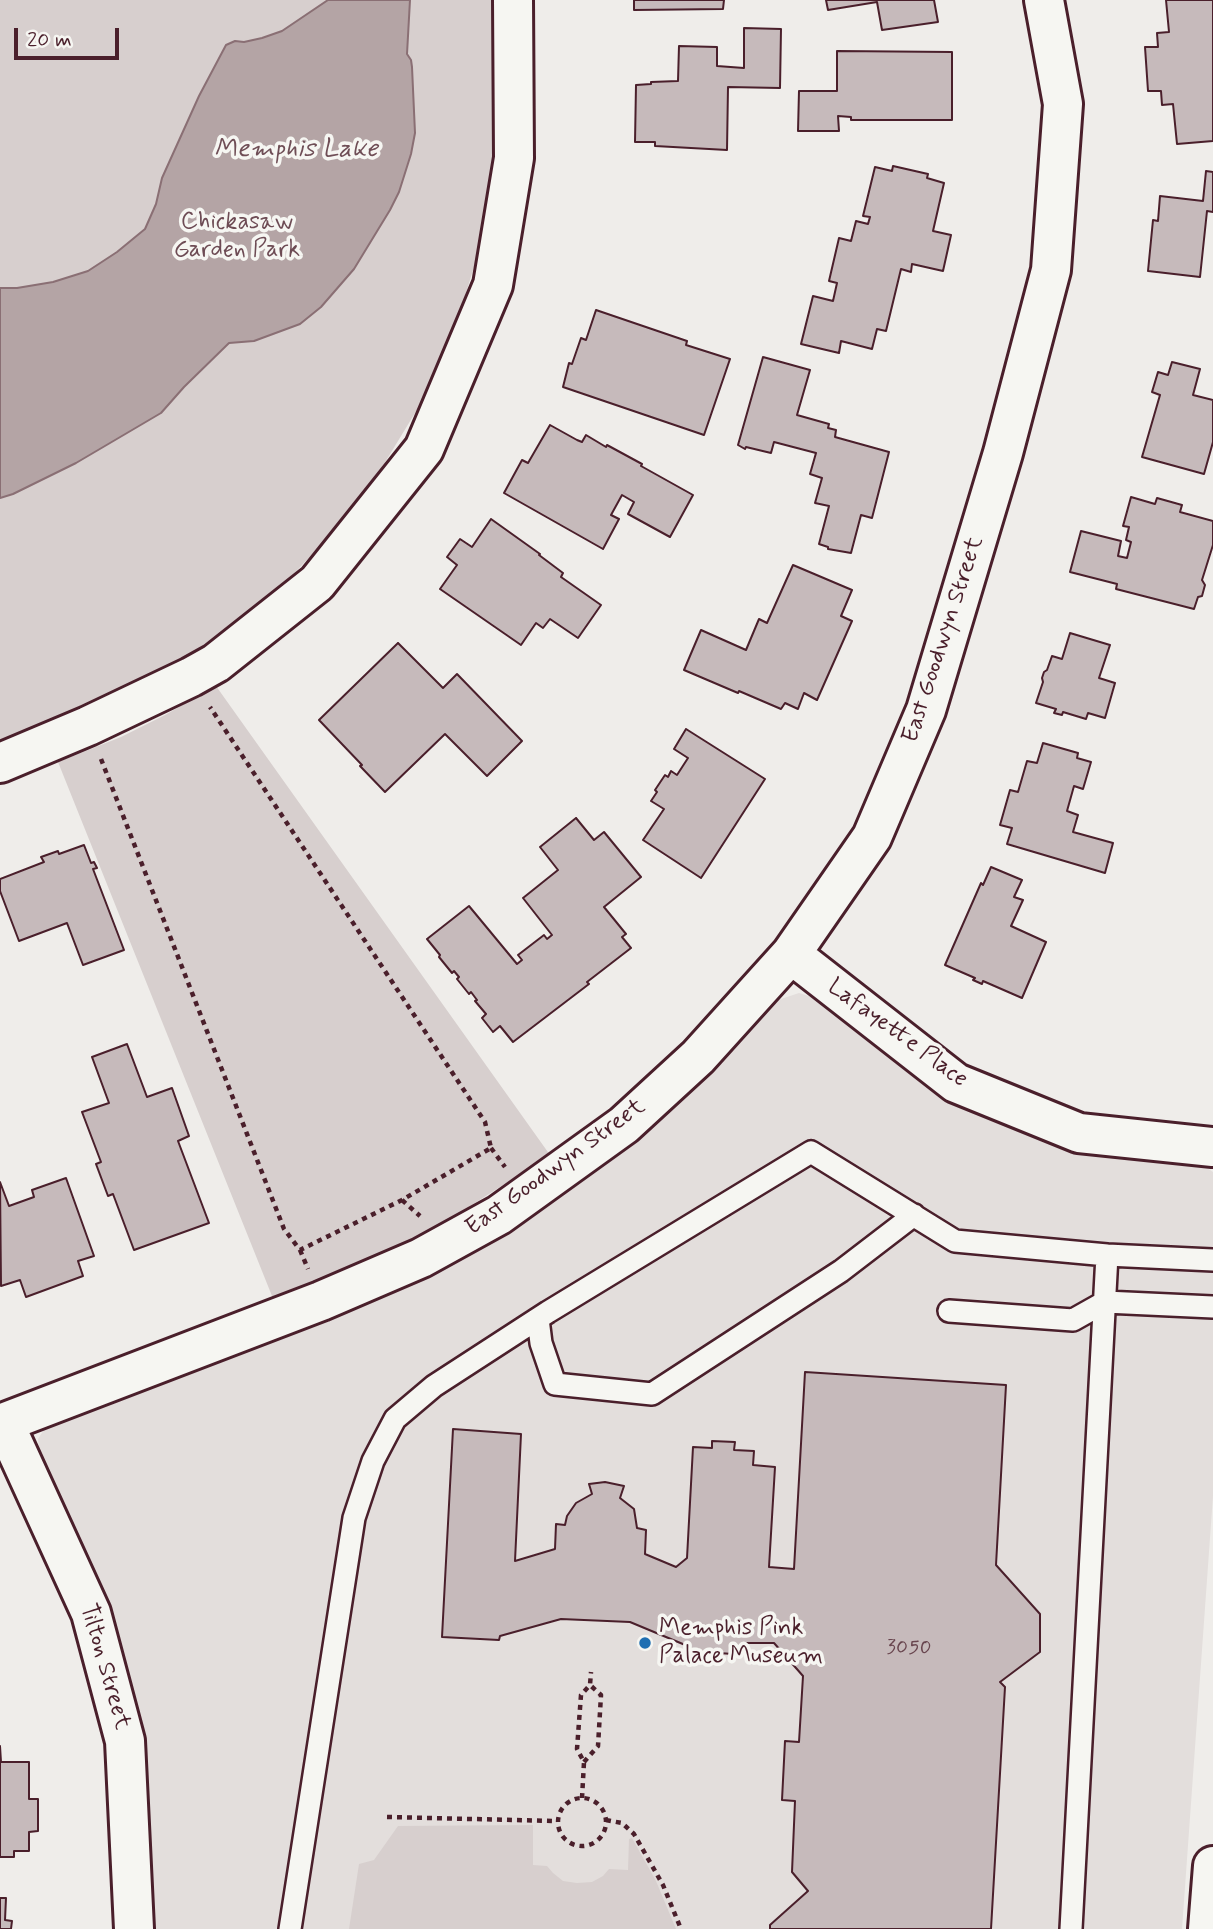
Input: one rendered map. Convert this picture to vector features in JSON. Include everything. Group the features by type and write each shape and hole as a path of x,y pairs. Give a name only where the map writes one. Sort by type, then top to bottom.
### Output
{"street":[{"path":"0,763 88,726 216,663 317,583 424,449 493,285 514,158 513,0"},
{"name":"East Goodwyn Street","path":"2,1424 321,1301 421,1258 499,1215 624,1125 698,1057 791,954 872,837 926,710 1003,453 1051,270 1063,104 1044,0"},
{"name":"Lafayette Place","path":"791,954 956,1083 1079,1133 1213,1147"},
{"name":"Tilton Street","path":"2,1424 92,1613 125,1741 134,1929"},
{"path":"1208,1929 1213,1866"}],"lane":[{"path":"290,1929 354,1518 373,1461 395,1419 434,1386 811,1152 955,1241 1107,1255 1213,1260"},
{"path":"538,1319 541,1343 555,1384 652,1394 841,1271 914,1215"},
{"path":"1071,1929 1107,1255"},
{"path":"949,1311 1073,1320 1105,1302 1213,1307"}],"path":[{"path":"88,726 284,1229 300,1250 402,1200 491,1148 485,1122 191,677"},
{"path":"582,1798 584,1762 576,1749 581,1695 590,1685 591,1672"},
{"path":"584,1762 598,1746 601,1695 590,1685"},
{"path":"582,1798 590,1798 598,1803 606,1820 604,1833 594,1843 581,1847 568,1842 559,1832 557,1821 561,1808 569,1801 582,1798"},
{"path":"387,1817 557,1821"},
{"path":"606,1820 622,1823 634,1834 663,1885 681,1929"}],"shaded area":[{"path":"799,993 818,999 927,1083 1213,1172 1213,1496 1182,1929 144,1929 143,1872 40,1458 38,1439 45,1428 358,1308 427,1277 514,1226 617,1155 747,1025 778,1000"}],"green space":[{"name":"Chickasaw Garden Park","path":"0,0 491,0 495,157 481,244 458,319 429,390 384,464 338,527 285,583 233,625 177,662 114,695 0,741"},
{"path":"216,686 550,1155 416,1238 274,1301 58,762 121,737"},
{"path":"533,1825 533,1865 547,1866 563,1881 577,1883 592,1882 609,1869 628,1870 629,1839 632,1838 656,1881 676,1929 349,1929 359,1864 374,1860 398,1826"}],"water":[{"name":"Memphis Lake","path":"328,0 410,0 407,54 412,67 415,133 411,154 399,192 354,269 321,307 300,324 254,341 229,343 161,413 76,463 0,498 0,288 53,282 88,271 145,229 156,204 162,178 199,96 226,45 282,31"}],"building":[{"path":"634,0 724,0 723,9 634,10"},
{"path":"826,0 934,0 938,22 882,30 877,2 828,10"},
{"path":"1166,0 1213,0 1213,141 1177,144 1173,104 1162,105 1161,91 1148,91 1145,47 1158,47 1157,33 1169,32"},
{"path":"744,28 781,29 780,88 728,87 727,150 655,146 655,142 635,142 636,85 678,81 679,46 717,47 717,66 744,68"},
{"path":"837,51 952,52 952,120 851,120 851,117 838,116 839,131 798,131 799,91 837,91"},
{"path":"893,166 928,174 927,178 944,183 933,231 951,235 943,271 912,264 911,272 901,269 886,331 877,329 872,349 841,341 839,353 801,344 813,296 833,301 837,283 829,281 839,238 851,241 856,221 868,224 870,217 863,216 875,167 892,171"},
{"path":"1206,171 1213,172 1213,212 1207,211 1200,277 1148,271 1153,220 1158,221 1160,196 1203,201"},
{"path":"596,310 687,341 686,345 730,359 704,435 563,387 569,363 572,364 581,338 586,340"},
{"path":"763,357 810,370 797,415 829,424 828,428 836,430 835,437 889,452 872,518 861,515 851,553 828,549 819,544 829,506 815,503 822,478 810,474 816,453 774,442 771,453 746,447 745,449 738,445"},
{"path":"1172,362 1200,369 1193,395 1213,400 1213,442 1204,474 1142,457 1160,395 1152,392 1158,372 1168,375"},
{"path":"550,425 582,442 586,435 606,447 607,445 693,495 670,537 628,514 634,502 622,495 611,515 619,519 603,549 504,493 522,460 528,463"},
{"path":"1131,497 1155,504 1157,498 1182,505 1180,512 1213,521 1213,545 1202,580 1205,585 1194,609 1116,589 1117,584 1070,572 1081,531 1121,541 1118,556 1127,558 1131,542 1126,540 1129,527 1123,526"},
{"path":"491,519 540,554 563,573 561,577 601,605 578,638 550,619 543,628 536,623 521,645 440,589 457,565 447,557 460,539 472,547"},
{"path":"793,565 852,590 841,616 852,621 817,700 804,693 798,709 785,703 781,709 684,670 701,630 746,650 759,619 767,623"},
{"path":"1070,633 1110,645 1099,678 1115,683 1105,718 1088,713 1086,719 1063,712 1062,715 1054,713 1056,709 1036,703 1044,672 1052,656 1062,659"},
{"path":"398,643 443,688 457,674 522,741 487,776 445,734 385,792 319,720"},
{"path":"686,729 765,779 701,878 643,840 664,809 651,801 657,792 655,790 665,775 668,777 671,771 677,775 688,758 674,749"},
{"path":"1043,743 1078,753 1077,758 1091,762 1083,789 1074,786 1067,811 1078,815 1073,832 1113,843 1105,873 1007,844 1012,828 1000,825 1010,790 1018,792 1027,761 1037,763"},
{"path":"576,818 594,840 604,832 641,877 604,907 626,934 622,937 631,948 513,1042 500,1026 493,1032 482,1018 486,1014 475,1001 477,1000 471,992 469,994 457,979 459,977 454,971 452,973 427,939 469,906 517,964 522,960 518,955 544,935 547,939 552,935 523,898 558,870 540,847"},
{"path":"84,845 91,863 94,862 97,868 93,869 124,950 83,965 67,923 19,941 0,891 0,879 44,862 41,857"},
{"path":"991,867 1022,880 1014,897 1023,900 1011,926 1046,942 1022,998 983,981 982,984 973,980 975,978 945,965 981,883 983,885"},
{"path":"127,1044 147,1097 172,1088 189,1136 178,1141 209,1223 134,1250 113,1194 108,1196 96,1164 101,1162 82,1112 109,1103 92,1057"},
{"path":"66,1178 94,1256 78,1261 83,1276 26,1297 20,1280 1,1286 0,1182 9,1206 34,1197 32,1190"},
{"path":"805,1372 1006,1385 996,1565 1040,1614 1040,1652 1000,1682 1005,1687 991,1929 770,1929 770,1925 808,1891 792,1872 795,1801 782,1800 785,1741 799,1742 803,1676 774,1643 747,1643 747,1655 690,1651 690,1647 630,1622 561,1619 500,1636 499,1640 442,1637 453,1429 521,1434 515,1561 555,1549 556,1524 565,1525 567,1516 576,1503 592,1494 589,1484 605,1482 624,1486 620,1498 634,1509 637,1528 646,1530 645,1554 676,1567 687,1558 693,1447 712,1448 712,1441 735,1442 734,1450 754,1451 753,1465 775,1467 769,1567 794,1569"},
{"path":"0,1746 1,1762 29,1762 29,1799 38,1799 38,1831 29,1832 29,1851 14,1851 14,1857 0,1857"},
{"path":"0,1898 6,1898 5,1920 12,1921 11,1929 0,1929"}],"place":[{"name":"Memphis Pink Palace Museum","path":"645,1643"}]}
